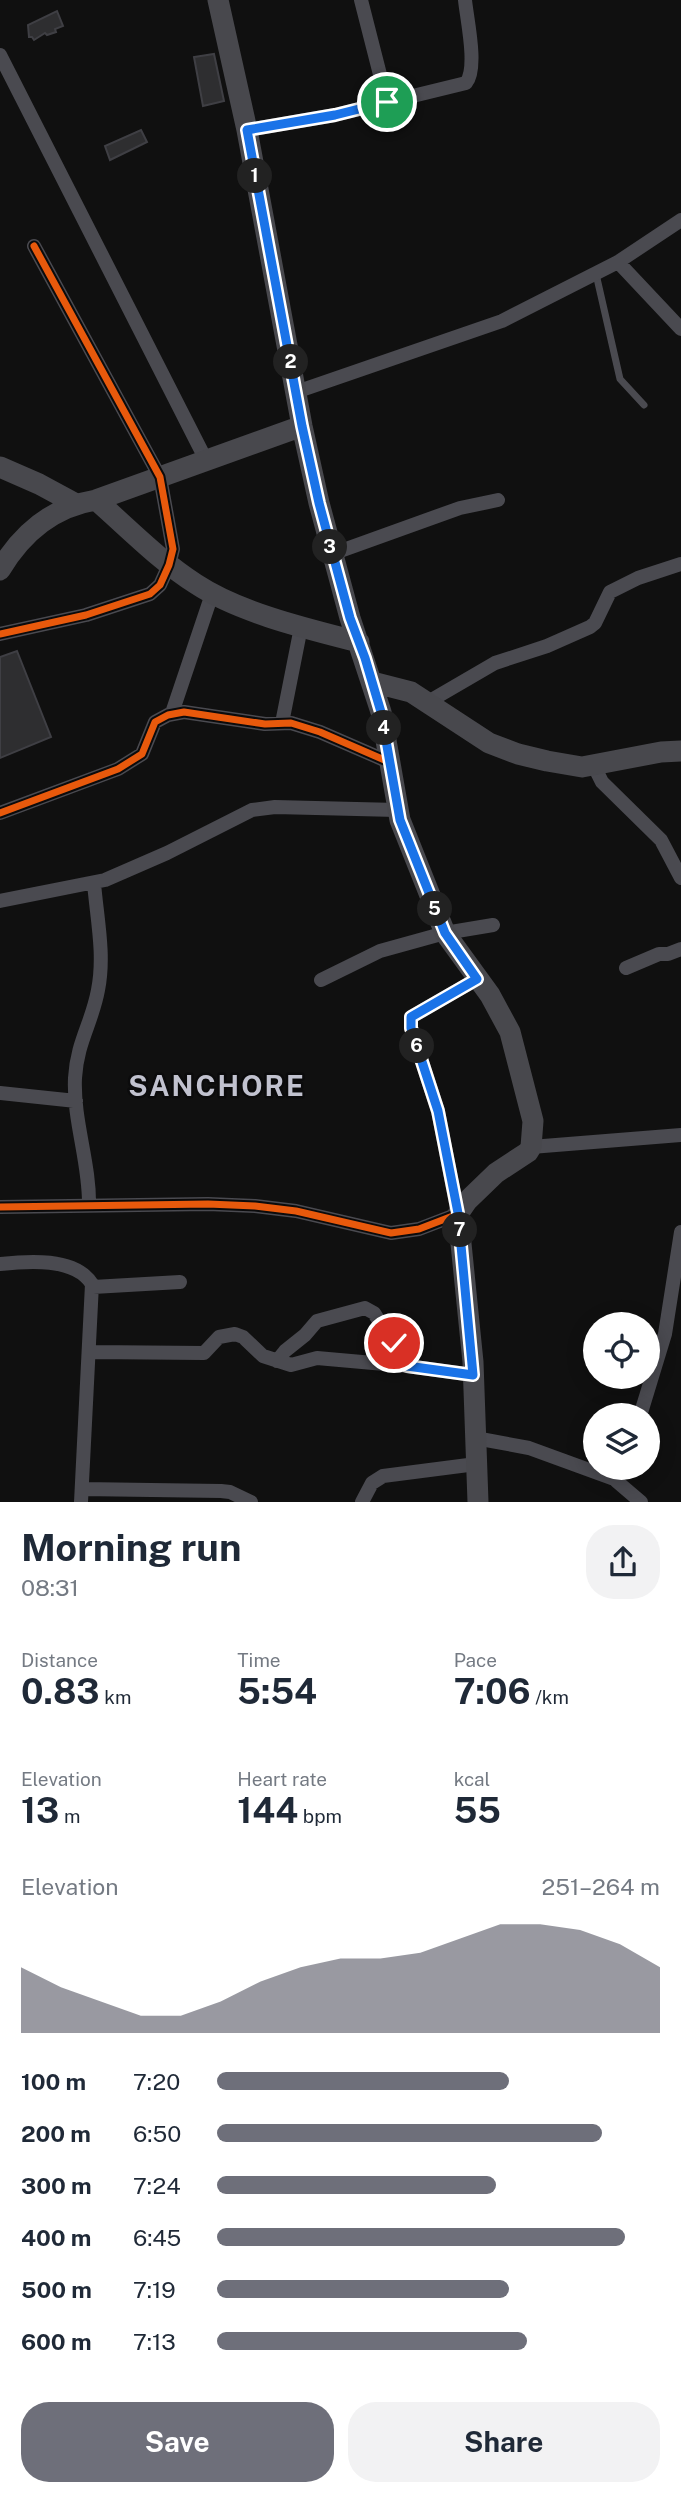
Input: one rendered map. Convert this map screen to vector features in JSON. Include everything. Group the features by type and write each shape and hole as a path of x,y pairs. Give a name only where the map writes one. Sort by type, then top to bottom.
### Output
{"main road":[{"path":"218,0 247,130 302,426 332,554 381,712 397,810 445,933 490,995 510,1032 533,1121 531,1147 488,1180 458,1213 473,1375 478,1502"},
{"path":"0,570 18,543 49,517 302,426"},
{"path":"0,467 86,502 212,594 301,627 359,642"},
{"path":"372,682 411,692 479,738 509,751 569,766 681,751"}],"street":[{"path":"361,0 387,102"},
{"path":"247,130 335,115 466,83 471,78 471,60 465,0"},
{"path":"0,55 206,460"},
{"path":"296,392 519,314 596,274 681,219"},
{"path":"0,634 86,615 150,594 160,585 169,565 173,544 160,477 34,246"},
{"path":"618,261 681,329"},
{"path":"332,554 460,508 498,500"},
{"path":"428,702 495,663 547,646 590,627 595,623 610,592 638,578 681,564"},
{"path":"172,713 212,594"},
{"path":"282,723 301,627"},
{"path":"0,813 118,769 142,754 155,722 172,713 191,712 298,725 389,762"},
{"path":"593,764 602,782 661,840 681,878"},
{"path":"0,901 94,883 157,858 252,810 275,807 397,810"},
{"path":"89,1206 89,1185 76,1101 77,1056 98,993 102,962 94,883"},
{"path":"321,980 373,953 445,933 493,925"},
{"path":"626,968 659,954 681,949"},
{"path":"0,1207 256,1206 296,1211 391,1233 419,1229 458,1213 438,1111 411,1028 411,1017 477,979"},
{"path":"0,1093 76,1101"},
{"path":"531,1147 681,1135"},
{"path":"644,1403 665,1334 681,1232"},
{"path":"0,1264 36,1262 70,1268 88,1278 93,1287 82,1495 221,1491 230,1492 251,1502"},
{"path":"93,1287 180,1282"},
{"path":"277,1361 285,1350 305,1335 317,1321 365,1308 374,1313 407,1366"},
{"path":"90,1352 204,1353 219,1337 235,1334 243,1337 259,1354 296,1365 317,1358 473,1375"},
{"path":"475,1438 529,1448 583,1464"},
{"path":"362,1502 372,1483 383,1476 477,1464"},
{"path":"622,1480 641,1502"}],"lane":[{"path":"596,274 620,379 644,405"}],"building":[{"path":"57,11 63,26 55,29 56,32 47,35 45,33 34,40 29,37 28,25"},
{"path":"214,54 224,101 203,106 194,57"},
{"path":"141,130 147,142 110,160 105,146"},
{"path":"17,651 51,737 0,758 0,657"}],"cycle path":[{"path":"0,634 86,615 150,594 160,585 173,549 160,477 34,246"},
{"path":"0,813 118,769 142,754 155,722 168,715 184,712 265,724 291,723 320,732 389,762"},
{"path":"0,1207 208,1204 255,1206 296,1211 391,1233 419,1229 458,1214 438,1111 411,1028 411,1017 477,979"}],"district":[{"name":"SANCHORE","path":"217,1086"}],"route":[{"path":"387,102 335,115 247,130 302,426 332,554 381,712 397,810 445,933 477,979 411,1017 411,1028 438,1111 458,1213 473,1375 407,1366 394,1343"}]}
